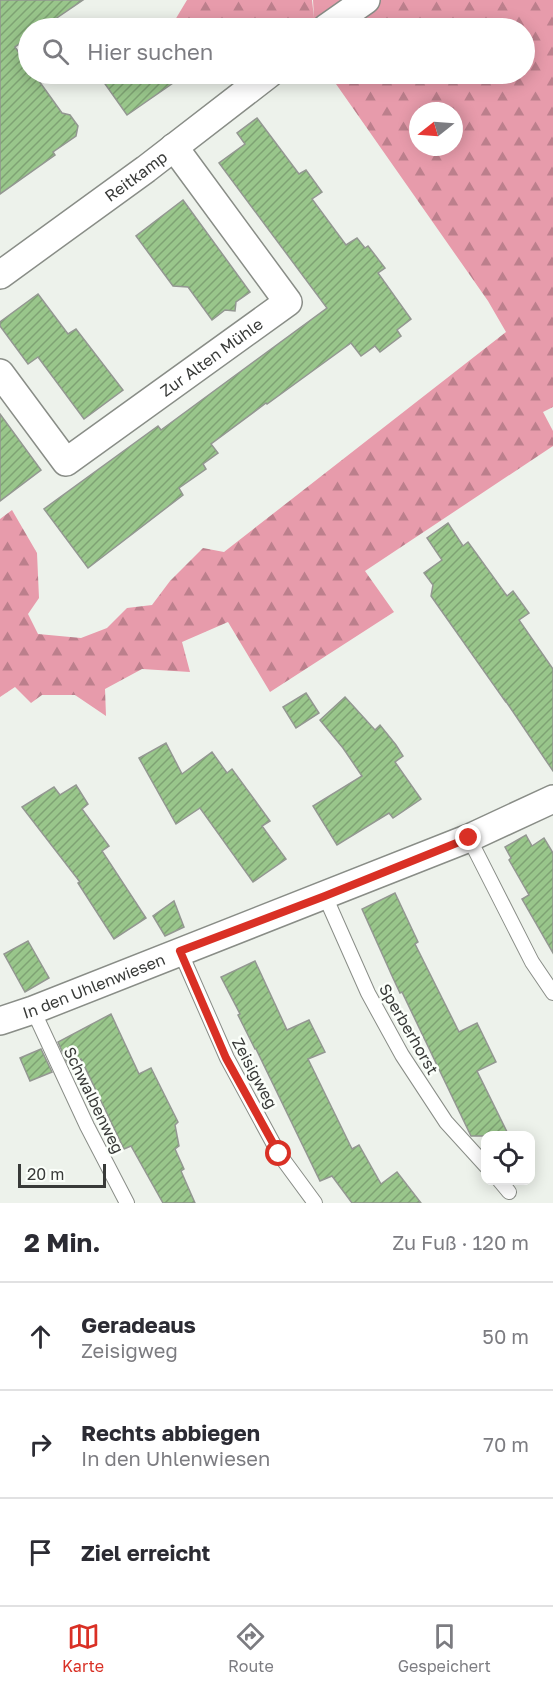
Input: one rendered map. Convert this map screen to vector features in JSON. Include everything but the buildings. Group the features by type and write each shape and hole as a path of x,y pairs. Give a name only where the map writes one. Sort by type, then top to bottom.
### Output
{"street":[{"path":"340,18 366,0"},
{"name":"Reitkamp","path":"0,275 146,169 256,84"},
{"name":"Zur Alten Mühle","path":"0,373 66,462 288,302 174,147"},
{"name":"In den Uhlenwiesen","path":"0,1021 325,896 469,838 553,799"}],"lane":[{"path":"469,838 532,962 553,993"},
{"name":"Sperberhorst","path":"325,896 368,993 402,1055 446,1122 481,1160"},
{"name":"Zeisigweg","path":"180,951 226,1058 279,1154 315,1203"},
{"name":"Schwalbenweg","path":"33,1010 87,1126 127,1203"},
{"path":"503,1185 509,1192"}],"green space":[{"path":"187,0 312,0 314,18 176,18"},
{"path":"313,0 553,0 553,407 543,412 553,431 553,446 365,571 394,612 270,692 228,622 182,642 190,672 142,669 105,689 106,716 75,695 42,695 31,703 15,687 0,697 0,519 12,510 37,553 39,598 28,614 38,634 81,638 107,628 127,608 152,605 170,581 203,548 224,552 506,332 488,301 336,84 535,84 535,18 314,18"}],"route":[{"path":"279,1154 226,1058 180,951 469,838"}]}
